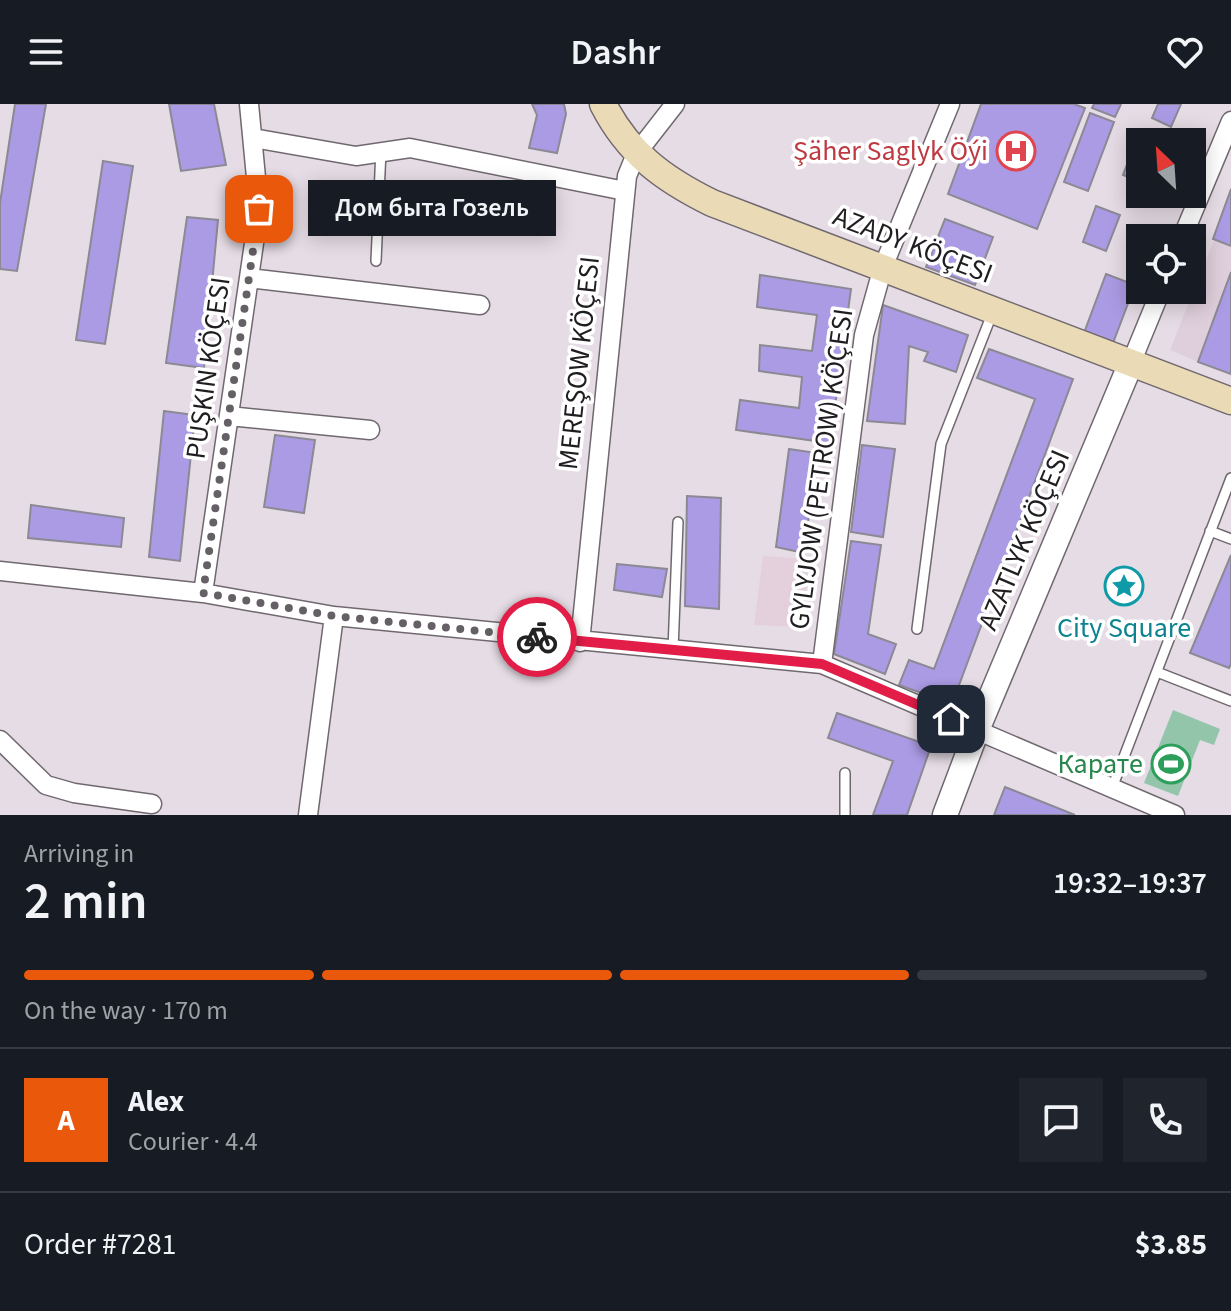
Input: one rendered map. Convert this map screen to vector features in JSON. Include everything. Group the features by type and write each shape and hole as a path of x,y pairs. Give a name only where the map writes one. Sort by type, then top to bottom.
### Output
{"main road":[{"name":"AZADY KÖÇESI","path":"603,104 636,154 658,174 712,203 1231,401"}],"street":[{"name":"PUŞKIN KÖÇESI","path":"203,593 259,209 249,104"},
{"name":"MEREŞOW KÖÇESI","path":"580,642 625,191 636,154 675,104"},
{"name":"GYLYJOW (PETROW) KÖÇESI","path":"822,664 864,335 883,267 950,104"},
{"path":"1188,224 1231,121"},
{"path":"253,138 356,156 410,148 625,191"},
{"path":"249,278 480,305"},
{"name":"AZATLYK KÖÇESI","path":"945,815 977,730 1155,304"},
{"path":"229,416 370,430"},
{"path":"0,571 203,593 334,616 822,664 1164,813"},
{"path":"308,815 334,616"},
{"path":"0,740 46,785 74,793 152,804"}],"lane":[{"path":"376,261 381,150"},
{"path":"917,629 941,444 993,311"},
{"path":"1111,791 1231,478"},
{"path":"673,650 678,522"},
{"path":"1210,531 1231,539"},
{"path":"1157,672 1231,701"},
{"path":"845,773 845,815"}],"shaded area":[{"path":"1231,198 1231,376 1170,350 1188,304 1206,304 1206,260"},
{"path":"763,556 809,559 802,627 754,625"}],"green space":[{"name":"Карате","path":"1173,710 1220,729 1214,745 1200,740 1178,796 1144,783"}],"building":[{"path":"15,104 46,104 17,271 0,269 0,203"},
{"path":"169,104 214,104 226,165 181,171"},
{"path":"532,104 564,104 566,114 557,153 529,148 537,115"},
{"name":"Şäher Saglyk Öýi","path":"981,104 1074,104 1085,108 1037,229 948,194"},
{"path":"1094,104 1121,104 1115,117 1092,108"},
{"path":"1158,104 1181,104 1171,127 1152,118"},
{"path":"1090,113 1114,122 1088,191 1064,182"},
{"path":"103,161 133,166 105,344 76,340"},
{"path":"1231,189 1231,246 1213,239"},
{"path":"1096,206 1120,215 1106,251 1083,242"},
{"path":"187,217 218,220 204,368 166,363"},
{"path":"945,219 993,237 975,285 926,267"},
{"path":"1231,272 1231,374 1198,362"},
{"path":"1106,274 1126,282 1128,304 1113,343 1084,333"},
{"path":"760,275 851,289 830,443 736,430 740,400 799,408 802,377 759,371 760,345 812,351 817,315 757,307"},
{"path":"883,305 968,335 956,372 924,361 928,352 909,346 905,424 867,421"},
{"path":"989,349 1073,379 952,704 899,685 909,660 934,669 1035,399 977,378"},
{"path":"164,411 195,415 180,561 149,557"},
{"path":"275,435 315,440 304,513 264,507"},
{"path":"862,445 895,449 883,537 851,532"},
{"path":"789,449 817,453 804,553 776,547"},
{"path":"687,496 721,498 719,609 685,606"},
{"path":"31,505 124,518 121,547 28,538"},
{"path":"851,541 881,545 868,634 896,644 885,674 834,654"},
{"path":"1231,555 1231,664 1229,668 1190,653"},
{"path":"617,564 667,569 662,597 614,590"},
{"path":"837,713 931,746 907,815 873,815 893,761 828,738"},
{"path":"1005,787 1075,815 994,815"}],"way so far":[{"path":"259,209 203,593 334,616 537,637"}],"place":[{"name":"Şäher Saglyk Öýi","path":"1016,151"},
{"name":"Дом быта Гозель","path":"259,209"},
{"name":"City Square","path":"1124,586"},
{"name":"Карате","path":"1171,764"}],"route":[{"path":"537,637 822,664 951,719"}]}
